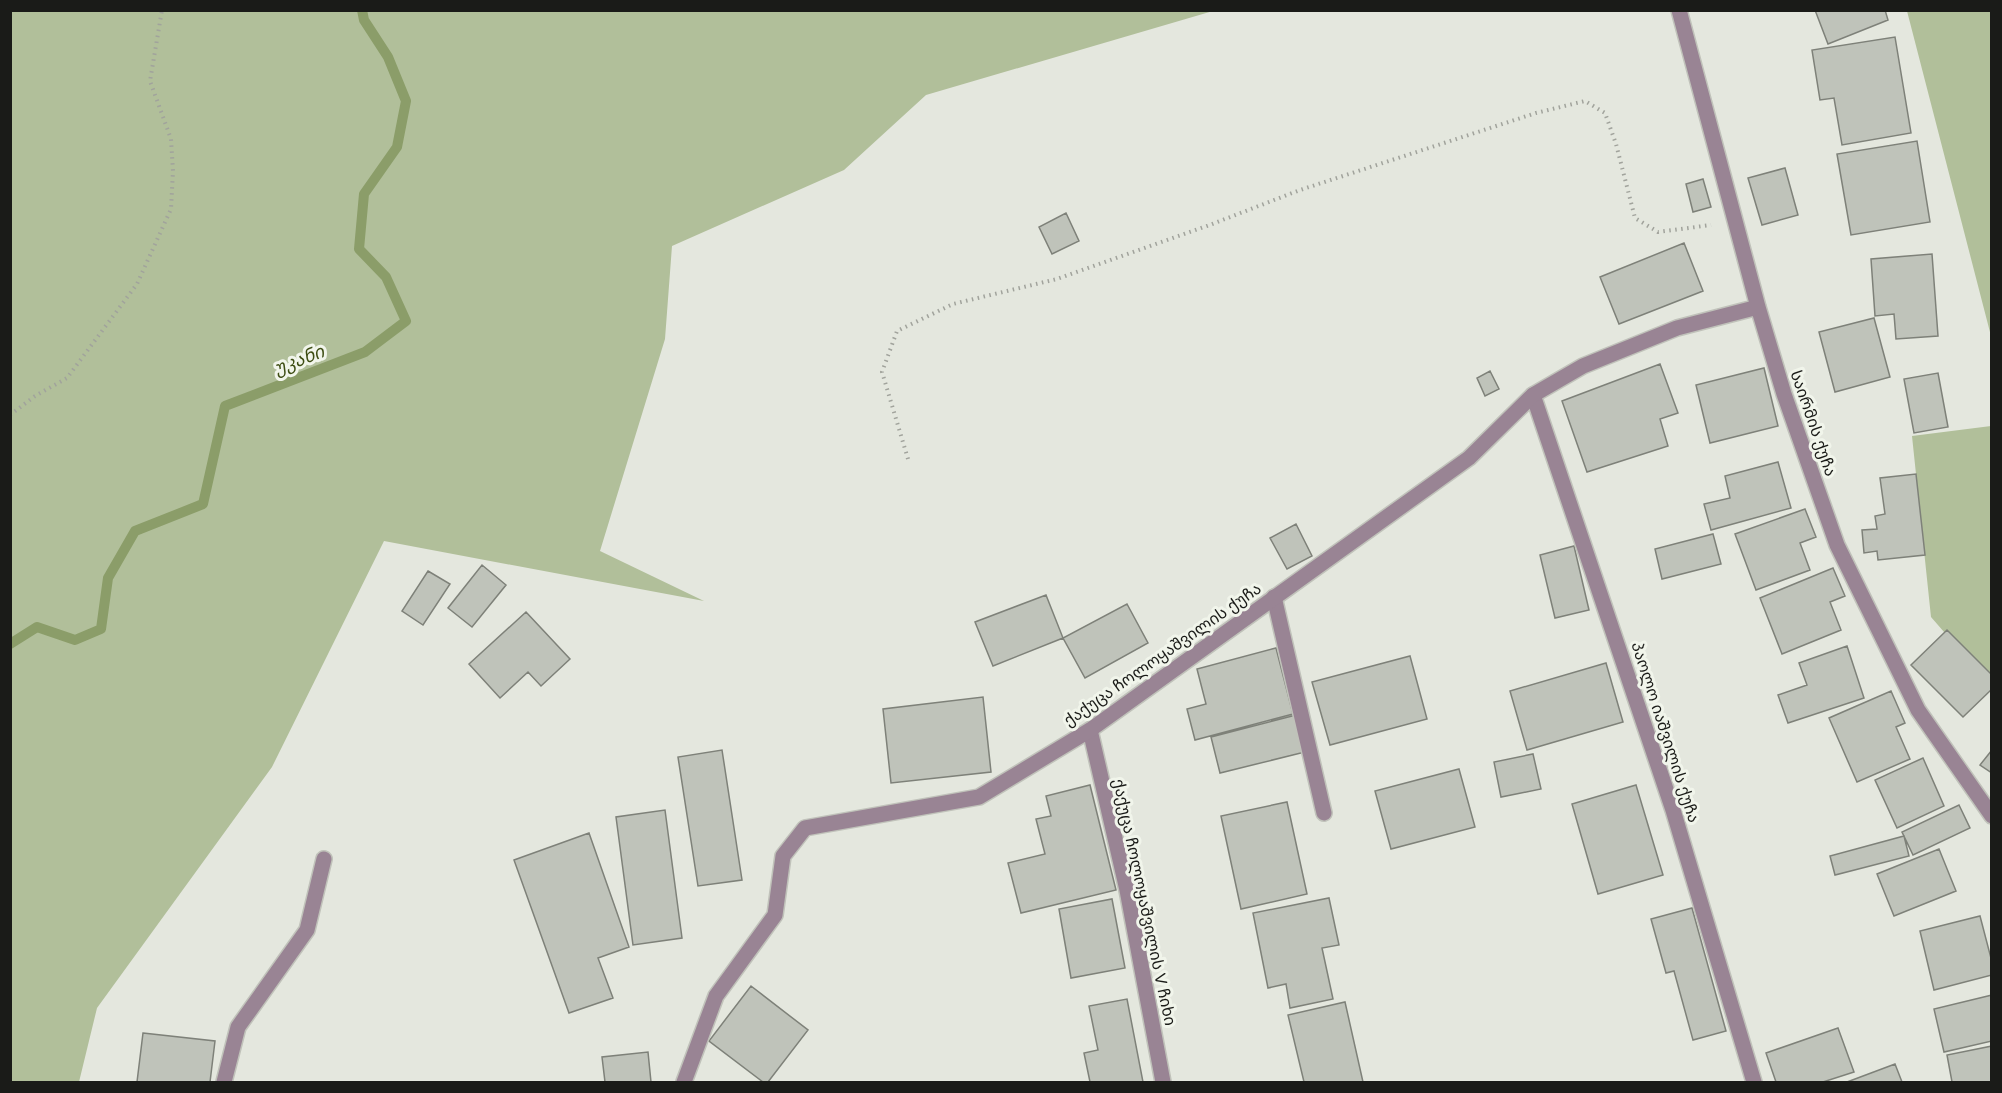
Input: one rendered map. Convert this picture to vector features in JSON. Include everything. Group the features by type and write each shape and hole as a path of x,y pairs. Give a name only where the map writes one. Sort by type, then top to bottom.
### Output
{"street":[{"name":"საირმის ქუჩა","path":"1679,10 1758,307 1784,394 1837,545 1918,710 1992,816"},
{"name":"ქაქუცა ჩოლოყაშვილის ქუჩა","path":"684,1083 716,996 775,915 783,856 805,828 978,797 1090,730 1468,458 1533,395 1583,366 1677,328 1758,307"},
{"name":"პაოლო იაშვილის ქუჩა","path":"1533,395 1673,810 1754,1083"},
{"path":"1274,597 1324,813"},
{"name":"ქაქუცა ჩოლოყაშვილის V ჩიხი","path":"1090,730 1127,890 1163,1083"},
{"path":"224,1083 238,1027 307,930 324,859"}],"path":[{"path":"10,415 35,396 67,378 136,284 171,209 173,171 171,139 150,81 162,10"},
{"path":"908,459 882,372 897,331 953,304 1057,279 1207,226 1300,190 1536,113 1585,101 1605,113 1616,144 1635,218 1658,232 1735,222"}],"green space":[{"path":"11,10 1213,11 926,95 844,170 672,246 665,339 600,551 704,601 384,541 272,767 97,1008 79,1082 11,1082"},
{"path":"1907,11 1991,11 1991,336"},
{"path":"1991,426 1991,686 1931,617 1912,436"}],"building":[{"path":"1815,10 1885,10 1888,20 1828,44"},
{"path":"1895,37 1911,133 1842,145 1834,98 1820,100 1812,50"},
{"path":"1917,141 1930,222 1851,235 1837,154"},
{"path":"1785,168 1798,215 1762,225 1748,178"},
{"path":"1703,179 1711,207 1693,212 1686,184"},
{"path":"1066,213 1079,241 1052,254 1039,227"},
{"path":"1684,243 1703,291 1619,324 1600,277"},
{"path":"1932,254 1938,336 1896,339 1894,314 1875,316 1871,259"},
{"path":"1874,318 1890,377 1835,392 1819,332"},
{"path":"1660,364 1678,413 1660,419 1668,446 1587,472 1562,401"},
{"path":"1764,368 1778,426 1710,443 1696,385"},
{"path":"1490,371 1499,389 1485,396 1477,378"},
{"path":"1938,373 1948,427 1914,433 1904,379"},
{"path":"1778,462 1791,508 1711,530 1704,504 1730,498 1725,476"},
{"path":"1916,474 1925,555 1878,560 1877,551 1864,553 1862,530 1877,529 1875,516 1885,514 1880,478"},
{"path":"1805,509 1816,537 1800,543 1810,570 1756,590 1735,534"},
{"path":"1296,524 1312,556 1287,569 1270,538"},
{"path":"1713,534 1721,564 1662,579 1655,549"},
{"path":"1574,546 1589,610 1555,618 1540,555"},
{"path":"482,565 506,585 472,627 448,608"},
{"path":"1833,568 1845,596 1830,602 1841,630 1782,654 1760,598"},
{"path":"428,571 450,584 423,625 402,611"},
{"path":"1046,595 1063,638 993,666 975,622"},
{"path":"1127,604 1148,643 1085,678 1063,638"},
{"path":"526,612 570,659 541,686 528,672 500,698 469,664"},
{"path":"1947,630 1992,675 1992,689 1963,717 1911,665"},
{"path":"1847,646 1864,698 1788,723 1778,695 1807,685 1799,663"},
{"path":"1276,648 1293,714 1195,740 1187,709 1206,704 1197,669"},
{"path":"1410,656 1427,719 1330,745 1312,682"},
{"path":"1606,663 1623,722 1527,750 1510,691"},
{"path":"1891,691 1905,723 1896,727 1910,759 1857,782 1829,718"},
{"path":"983,697 991,772 891,783 883,709"},
{"path":"1296,715 1305,752 1220,773 1211,737"},
{"path":"722,750 742,880 698,886 678,757"},
{"path":"1992,750 1992,773 1980,765"},
{"path":"1533,754 1541,789 1501,797 1494,762"},
{"path":"1923,758 1944,806 1897,828 1875,780"},
{"path":"1459,769 1475,827 1391,849 1375,791"},
{"path":"1090,785 1116,890 1021,913 1008,863 1045,854 1036,819 1051,816 1046,796"},
{"path":"1636,785 1663,875 1598,894 1572,804"},
{"path":"1287,802 1307,894 1241,909 1221,816"},
{"path":"1959,805 1970,828 1913,855 1902,832"},
{"path":"665,810 682,938 633,945 616,817"},
{"path":"589,833 629,947 598,958 613,998 569,1013 514,860"},
{"path":"1904,836 1909,856 1835,875 1830,856"},
{"path":"1939,849 1956,891 1894,916 1877,874"},
{"path":"1329,898 1339,945 1322,948 1333,999 1290,1008 1286,984 1268,988 1253,913"},
{"path":"1112,899 1125,968 1071,978 1059,909"},
{"path":"1692,908 1726,1031 1693,1040 1674,971 1666,973 1651,919"},
{"path":"1980,916 1992,962 1992,975 1934,990 1920,931"},
{"path":"751,986 808,1030 768,1082 763,1082 709,1041"},
{"path":"1992,995 1992,1041 1944,1052 1934,1009"},
{"path":"1127,999 1143,1082 1090,1082 1084,1053 1098,1050 1089,1006"},
{"path":"1345,1002 1363,1082 1304,1082 1288,1015"},
{"path":"1838,1028 1854,1072 1823,1082 1776,1082 1766,1053"},
{"path":"143,1033 215,1041 210,1082 137,1082"},
{"path":"1992,1046 1992,1082 1952,1082 1947,1055"},
{"path":"648,1052 651,1082 605,1082 602,1057"},
{"path":"1895,1064 1902,1082 1847,1082"}],"waterway":[{"name":"უკანი","path":"10,644 37,627 75,640 101,629 108,578 135,531 203,504 225,406 365,352 406,321 386,277 359,249 364,194 397,147 406,101 388,57 364,20 362,10"}]}
